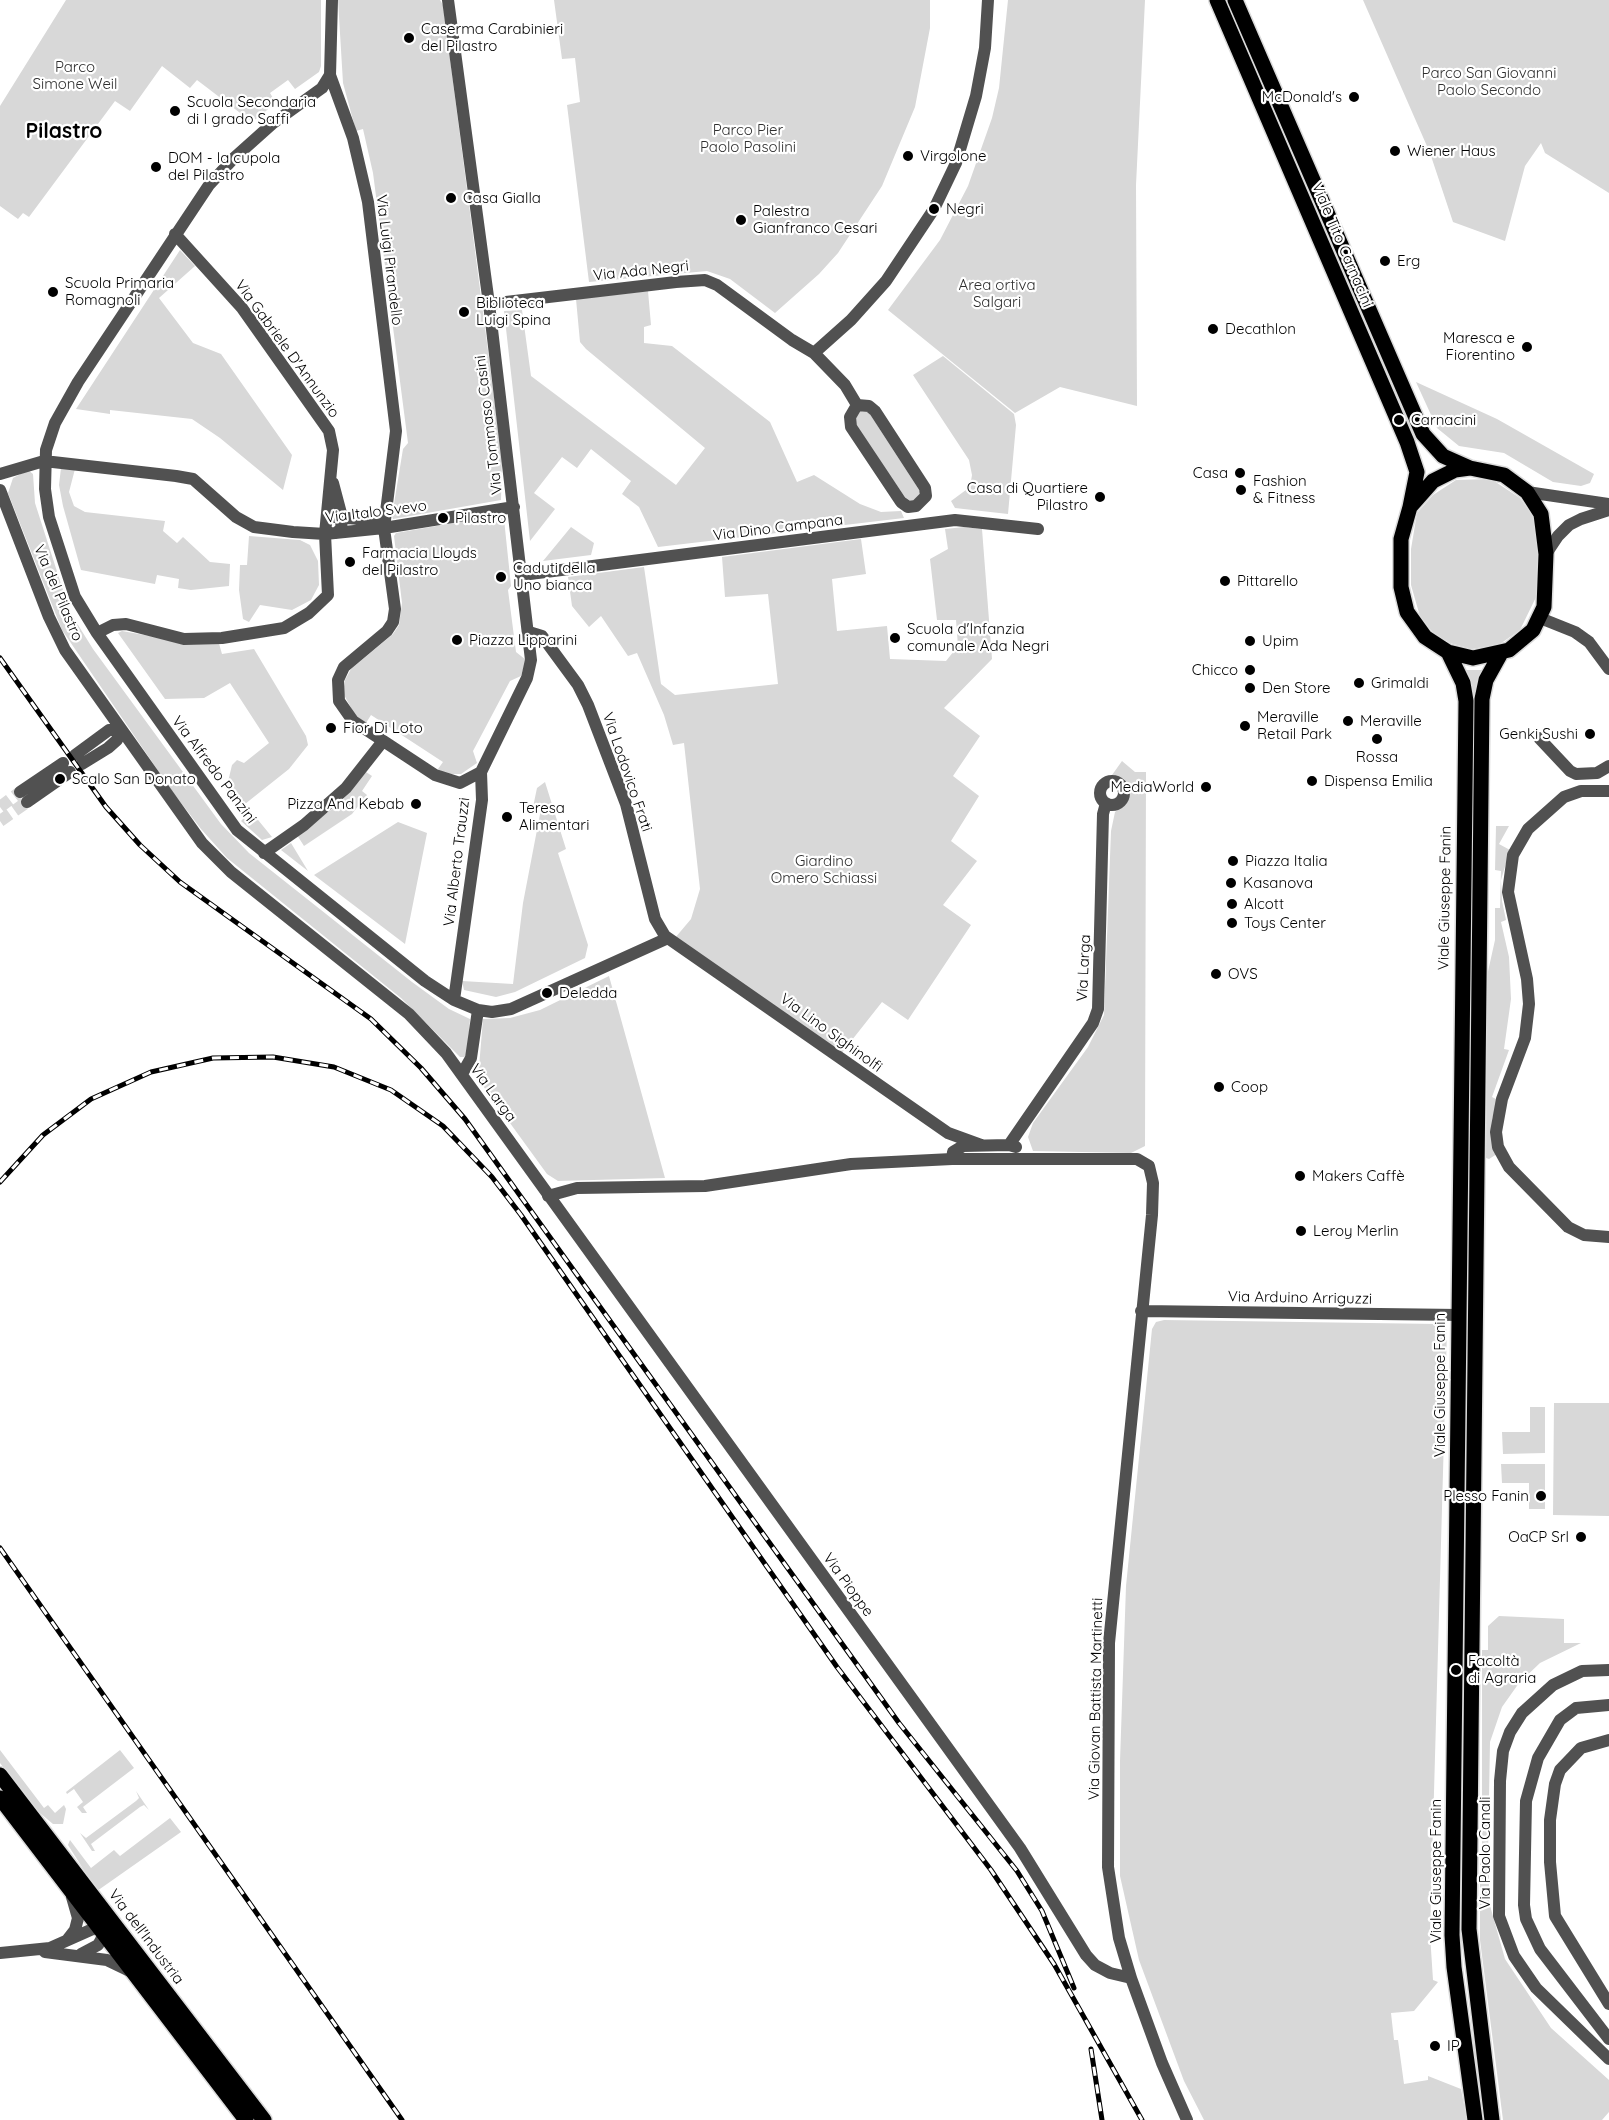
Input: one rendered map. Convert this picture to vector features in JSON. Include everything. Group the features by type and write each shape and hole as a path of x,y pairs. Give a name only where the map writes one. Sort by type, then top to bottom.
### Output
{"main road":[{"name":"Viale Tito Carnacini","path":"1217,0 1407,442 1417,472 1410,507"},
{"name":"Viale Tito Carnacini","path":"1235,0 1423,434 1443,456 1470,468"},
{"path":"1470,468 1504,475 1527,492 1541,514 1546,554 1546,594 1540,618 1525,639 1501,653 1473,658 1448,652 1432,643 1415,626 1403,599 1401,539 1410,507 1433,481 1455,470 1470,468"},
{"name":"Viale Giuseppe Fanin","path":"1448,652 1461,677 1466,694 1452,1935 1454,1966 1475,2120"},
{"path":"1492,2120 1470,1961 1469,1929 1482,699 1486,680 1501,653"},
{"name":"Via dell'Industria","path":"0,1775 134,1973 246,2120"},
{"name":"Via dell'Industria","path":"0,1798 66,1885 105,1927 264,2120"}],"street":[{"name":"Via Luigi Pirandello","path":"332,0 330,75 353,138 368,202 395,447 385,524 395,609 393,621 387,631 344,667 337,689 339,701 345,713 383,741"},
{"name":"Via Tommaso Casini","path":"448,0 489,304 529,632"},
{"path":"814,352 851,320 886,281 934,209 956,163 970,119 981,72 988,0"},
{"name":"Via Alfredo Panzini","path":"330,75 322,88 272,124 234,158 209,185 175,234 55,423 44,461 45,489 55,536 75,597 97,633 237,830 425,981 454,1000 478,1010 503,1011 524,1004 668,938"},
{"name":"Via Gabriele D'Annunzio","path":"97,633 112,625 126,624 184,639 222,638 284,628 309,613 328,595 331,534 326,516 333,450 329,431 242,308 175,234"},
{"name":"Via Ada Negri","path":"489,304 617,287 705,280 725,290 792,340 814,352 845,385 857,405"},
{"name":"Via Ada Negri","path":"857,405 869,405 875,411 926,488 926,496 916,506 908,507 901,502 852,427 850,417 857,405"},
{"path":"0,474 44,461"},
{"name":"Via Italo Svevo","path":"44,461 193,479 236,517 254,527 331,534 385,524 514,507"},
{"path":"331,470 342,518 341,529 331,534"},
{"name":"Via del Pilastro","path":"0,490 56,634 120,730"},
{"path":"1527,492 1609,504"},
{"path":"1546,554 1569,525 1609,510"},
{"name":"Via Italo Svevo","path":"326,516 385,524"},
{"name":"Via Dino Campana","path":"522,575 955,520 1038,529"},
{"path":"1540,618 1575,633 1589,642 1609,669"},
{"name":"Via Alberto Trauzzi","path":"454,1000 482,800 481,772 527,678 531,660 529,632"},
{"name":"Via Lodovico Frati","path":"529,632 542,636 583,695 626,804 655,919 668,938"},
{"path":"78,759 109,730 120,730"},
{"name":"Via Larga","path":"120,730 214,856 409,1014 435,1041 462,1074 548,1196"},
{"path":"1539,738 1570,771 1576,774 1597,773 1609,766"},
{"path":"264,853 304,825 346,788 383,741 447,781 460,783 481,772"},
{"path":"24,797 67,767"},
{"path":"1609,791 1581,791 1564,796 1528,829 1513,855 1509,870 1509,898 1525,967 1529,1004 1525,1038 1502,1099 1496,1132 1498,1147 1509,1167 1568,1227 1584,1235 1609,1237"},
{"name":"Via Larga","path":"1009,1145 1093,1023 1098,1009 1103,814 1106,803"},
{"name":"Via Lino Sighinolfi","path":"668,938 778,1012 948,1133 981,1145"},
{"path":"462,1074 471,1058 478,1010"},
{"path":"548,1196 577,1188 705,1186 851,1164 952,1159 1022,1159 1016,1147 981,1145 963,1146 953,1152 952,1159"},
{"name":"Via Giovan Battista Martinetti","path":"1022,1159 1145,1161 1151,1169 1154,1184 1109,1643 1108,1867 1119,1938 1131,1978 1162,2063 1187,2120"},
{"name":"Via Pioppe","path":"548,1196 1020,1848 1086,1955 1095,1965 1110,1973 1131,1978"},
{"name":"Via Arduino Arriguzzi","path":"1142,1311 1459,1314"},
{"path":"1456,1602 1472,1602"},
{"name":"Via Paolo Canali","path":"1609,1670 1582,1671 1553,1685 1529,1705 1510,1732 1503,1750 1500,1781 1499,1905 1502,1927 1514,1956 1536,1988 1609,2059"},
{"path":"1609,1705 1576,1708 1560,1720 1538,1758 1526,1801 1524,1905 1526,1919 1540,1950 1609,2039"},
{"path":"1609,1740 1581,1748 1560,1770 1555,1784 1550,1820 1550,1862 1555,1916 1609,2004"},
{"path":"64,1943 75,1930 78,1918 66,1885"},
{"path":"38,1951 105,1927"},
{"path":"76,1955 93,1949 105,1927"},
{"path":"0,1953 38,1951 76,1955 107,1960 134,1973"}],"green space":[{"name":"Parco Simone Weil","path":"66,0 321,0 321,66 319,72 295,89 288,80 270,93 276,103 252,122 197,80 190,88 162,66 130,111 115,101 29,217 23,213 18,219 0,206 0,106"},
{"path":"338,0 440,0 443,5 502,458 501,500 393,519 392,516 403,449 408,443 373,173 363,129 356,131 343,83"},
{"name":"Parco Pier Paolo Pasolini","path":"554,0 930,0 930,28 915,107 882,186 838,253 819,274 775,313 730,279 707,271 589,282 567,105 580,102 575,58 562,59"},
{"name":"Area ortiva Salgari","path":"1008,0 1145,0 1136,185 1137,406 1060,387 1015,413 888,310 940,240 968,186 992,118 999,88"},
{"path":"1225,0 1230,0 1334,242 1329,244"},
{"name":"Parco San Giovanni Paolo Secondo","path":"1363,0 1609,0 1609,193 1545,153 1541,143 1525,166 1505,241 1453,222 1430,153"},
{"path":"180,250 195,266 159,298 193,343 221,354 292,455 283,490 220,438 192,419 110,410 110,414 76,409"},
{"path":"648,291 651,325 644,327 644,343 672,346 770,422 797,482 814,475 860,504 881,512 901,511 904,518 658,547 639,507 622,494 631,481 591,449 577,468 562,457 534,493 555,509 530,541 504,311 522,310 531,376 676,485 705,448 580,342 576,299"},
{"path":"943,356 1014,414 1016,425 1008,514 955,508 951,501 970,487 972,475 969,460 913,375"},
{"path":"1416,382 1497,419 1594,474 1590,483 1581,486 1553,482 1504,453 1459,446 1437,428"},
{"path":"866,408 923,496 910,504 854,425 853,417 861,409"},
{"path":"61,468 75,469 69,492 74,506 85,512 165,521 163,531 177,543 183,537 210,562 230,564 229,586 191,590 178,588 179,579 157,575 155,584 81,570 63,506 59,485"},
{"path":"28,470 33,474 35,503 70,612 93,649 221,824 249,853 412,982 449,1009 470,1019 467,1055 460,1057 401,998 227,858 172,791 62,630 8,493 13,478"},
{"path":"1491,479 1520,498 1534,518 1538,537 1538,593 1520,630 1500,644 1472,649 1442,641 1421,620 1411,585 1411,549 1417,513 1433,495 1456,480"},
{"name":"Piazza Lipparini","path":"500,515 504,519 511,586 508,590 516,652 526,660 521,676 510,681 473,751 477,763 461,774 445,774 438,769 443,762 371,715 366,723 355,715 343,693 345,680 351,669 393,634 399,625 402,603 394,536 396,533"},
{"path":"571,527 594,543 591,555 543,561"},
{"name":"Giardino Omero Schiassi","path":"964,527 982,529 992,659 944,708 980,736 953,776 979,796 951,841 977,861 943,905 971,925 908,1020 882,1002 837,1059 675,938 691,919 700,889 684,743 673,745 664,715 637,653 628,656 601,616 589,627 572,606 568,577 644,567 661,684 675,695 778,684 768,594 725,597 722,557 861,539 866,574 832,579 837,631 887,626 890,659 946,661 958,646 956,620 937,620 930,559 948,549 945,529"},
{"path":"249,536 300,540 310,545 318,561 319,585 311,600 292,610 260,605 249,622 243,619 239,590 240,565 247,565"},
{"path":"122,631 184,642 218,640 222,654 254,649 306,736 308,745 289,769 245,804 272,837 262,840 241,821 245,817 226,790 232,765 237,760 244,763 269,743 230,683 204,698 165,699 118,633"},
{"path":"1465,670 1483,670 1476,693 1475,770 1471,770"},
{"path":"1122,761 1135,772 1146,772 1145,1146 1131,1153 1033,1151 1028,1137 1033,1123 1088,1047 1104,1015 1111,831 1115,812 1128,800 1129,793 1124,779 1112,775"},
{"path":"366,772 372,776 362,791 367,795 352,814 304,846 297,835 339,804"},
{"path":"545,782 566,849 558,853 588,945 585,958 515,992 496,997 464,990 462,981 513,984 523,903 541,809 533,807 537,788"},
{"path":"398,822 427,833 405,944 314,875"},
{"path":"1496,826 1509,826 1499,844 1510,850 1501,880 1506,920 1501,922 1509,957 1511,999 1504,1049 1509,1050 1492,1097 1498,1100 1492,1119 1491,1138 1497,1154 1489,1159 1486,1158 1487,976 1495,940 1495,908 1500,908 1501,871 1495,870"},
{"path":"291,843 308,871 281,850"},
{"path":"609,976 665,1178 558,1181 547,1174 478,1079 483,1019 510,1018 540,1010"},
{"path":"1164,1320 1438,1324 1447,1330 1430,1934 1433,1980 1438,1982 1414,2011 1391,2013 1394,2040 1398,2040 1404,2084 1428,2080 1428,2076 1461,2089 1467,2120 1204,2120 1184,2081 1139,1960 1120,1876 1120,1761 1126,1586 1152,1329 1156,1322"},
{"path":"1554,1403 1609,1403 1609,1516 1553,1515"},
{"path":"1530,1407 1545,1407 1545,1453 1503,1454 1502,1432 1530,1432"},
{"path":"1501,1464 1545,1464 1545,1509 1529,1509 1529,1483 1502,1483"},
{"path":"1499,1616 1564,1619 1564,1643 1581,1643 1540,1663 1519,1683 1502,1707 1490,1742 1488,1855 1482,1855 1482,1650 1488,1650 1488,1626"},
{"path":"0,1750 44,1808 48,1805 55,1813 64,1805 66,1809 63,1824 53,1824 34,1808 0,1763"},
{"path":"120,1750 134,1768 83,1807 87,1813 82,1813 77,1807 83,1802 74,1789 67,1794 66,1792"},
{"path":"136,1791 149,1810 144,1805 140,1807 91,1844 95,1851 92,1851 80,1833 86,1838 136,1801 139,1798"},
{"path":"170,1818 181,1832 97,1891 68,1845 70,1840 91,1868 114,1850 120,1856"},
{"path":"1480,1860 1489,1861 1489,1902 1505,1959 1551,2028 1609,2080 1609,2112 1602,2120 1503,2120 1480,1940"}],"tunnel":[{"path":"0,807 20,792"},
{"path":"0,821 27,802"}],"railway":[{"path":"0,658 106,807 140,845 180,882 371,1019 421,1068 465,1119 899,1723 1017,1871 1042,1911 1074,1988"},
{"path":"0,1182 43,1135 91,1099 151,1072 213,1058 273,1057 334,1067 391,1090 443,1126 492,1177 521,1215 837,1667 991,1870 1054,1964 1142,2120"},
{"path":"0,1548 402,2120"},
{"path":"1091,2049 1102,2120"}],"place":[{"name":"Caserma Carabinieri del Pilastro","path":"409,38"},
{"name":"McDonald's","path":"1354,97"},
{"name":"Scuola Secondaria di I grado Saffi","path":"175,111"},
{"name":"Wiener Haus","path":"1395,151"},
{"name":"Virgolone","path":"908,156"},
{"name":"DOM - la cupola del Pilastro","path":"156,167"},
{"name":"Casa Gialla","path":"451,198"},
{"name":"Negri","path":"934,209"},
{"name":"Palestra Gianfranco Cesari","path":"741,220"},
{"name":"Erg","path":"1385,261"},
{"name":"Scuola Primaria Romagnoli","path":"53,292"},
{"name":"Biblioteca Luigi Spina","path":"464,312"},
{"name":"Decathlon","path":"1213,329"},
{"name":"Maresca e Fiorentino","path":"1527,347"},
{"name":"Carnacini","path":"1399,420"},
{"name":"Casa","path":"1240,473"},
{"name":"Fashion & Fitness","path":"1241,490"},
{"name":"Casa di Quartiere Pilastro","path":"1100,497"},
{"name":"Pilastro","path":"443,518"},
{"name":"Farmacia Lloyds del Pilastro","path":"350,562"},
{"name":"Caduti della Uno bianca","path":"501,577"},
{"name":"Pittarello","path":"1225,581"},
{"name":"Scuola d'Infanzia comunale Ada Negri","path":"895,638"},
{"name":"Piazza Lipparini","path":"457,640"},
{"name":"Upim","path":"1250,641"},
{"name":"Chicco","path":"1250,670"},
{"name":"Grimaldi","path":"1359,683"},
{"name":"Den Store","path":"1250,688"},
{"name":"Meraville","path":"1348,721"},
{"name":"Meraville Retail Park","path":"1245,726"},
{"name":"Fior Di Loto","path":"331,728"},
{"name":"Genki Sushi","path":"1590,734"},
{"name":"Rossa","path":"1377,739"},
{"name":"Scalo San Donato","path":"60,779"},
{"name":"Dispensa Emilia","path":"1312,781"},
{"name":"MediaWorld","path":"1206,787"},
{"name":"Pizza And Kebab","path":"416,804"},
{"name":"Teresa Alimentari","path":"507,817"},
{"name":"Piazza Italia","path":"1233,861"},
{"name":"Kasanova","path":"1231,883"},
{"name":"Alcott","path":"1232,904"},
{"name":"Toys Center","path":"1232,923"},
{"name":"OVS","path":"1216,974"},
{"name":"Deledda","path":"547,993"},
{"name":"Coop","path":"1219,1087"},
{"name":"Makers Caffè","path":"1300,1176"},
{"name":"Leroy Merlin","path":"1301,1231"},
{"name":"Plesso Fanin","path":"1541,1496"},
{"name":"OaCP Srl","path":"1581,1537"},
{"name":"Facoltà di Agraria","path":"1456,1670"},
{"name":"IP","path":"1435,2046"}],"district":[{"name":"Pilastro","path":"64,132"}]}
